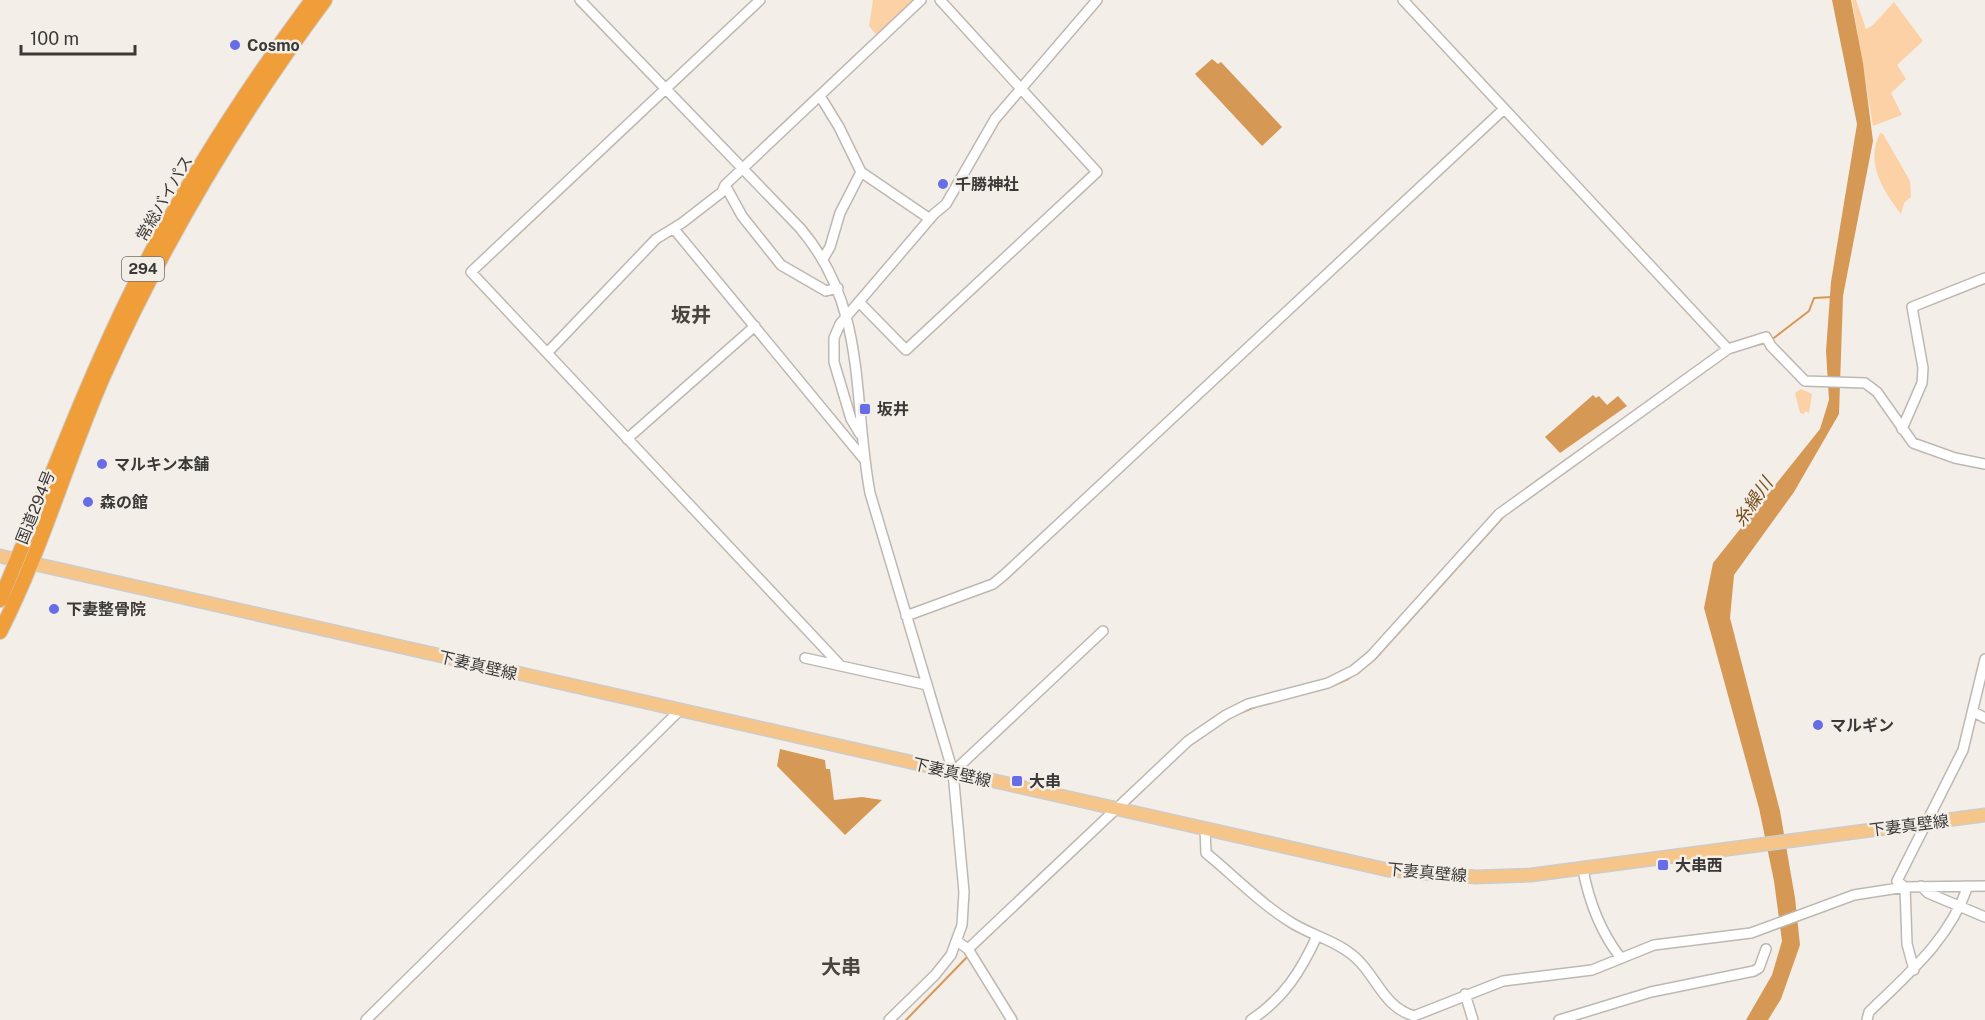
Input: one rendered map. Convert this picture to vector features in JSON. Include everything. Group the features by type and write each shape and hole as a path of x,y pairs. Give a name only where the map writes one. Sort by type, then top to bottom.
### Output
{"highway":[{"name":"常総バイパス","path":"23,561 99,362 132,290 175,208 238,103 312,0"},
{"name":"常総バイパス","path":"71,460 104,377 184,213 247,109 325,0"},
{"name":"国道294号","path":"0,600 23,561 71,460"},
{"name":"国道294号","path":"0,632 23,561"}],"main road":[{"name":"下妻真壁線","path":"0,556 1388,870 1486,877 1583,870 1985,815"}],"street":[{"path":"580,0 800,228 824,259 848,315 863,458 875,512 953,772 964,892 962,925 957,941 941,968 889,1020"},
{"path":"760,0 471,272 841,666"},
{"path":"547,353 656,239 674,229 722,192 725,184 742,167 921,0"},
{"path":"859,302 906,350 1097,172 940,0"},
{"path":"861,436 851,418 834,362 834,338 840,324 954,193 990,126 1096,0"},
{"path":"1403,0 1728,349"},
{"path":"820,96 839,126 861,172 930,219"},
{"path":"906,616 993,584 1004,575 1504,109"},
{"path":"824,259 840,213 861,172"},
{"path":"725,184 742,216 781,266 825,291 838,288"},
{"path":"674,229 863,458"},
{"path":"1902,429 1922,383 1923,368 1912,306 1985,278"},
{"path":"627,439 755,327"},
{"path":"971,952 1115,808 1188,741 1226,715 1258,701 1328,683 1354,670 1371,656 1500,514 1728,349 1766,337 1768,343 1805,381 1865,383 1877,392 1913,443 1929,450 1985,464"},
{"path":"953,772 1103,631"},
{"path":"805,658 927,685"},
{"path":"1905,887 1897,881 1963,750 1985,659"},
{"path":"366,1020 680,710"},
{"path":"1974,712 1985,718"},
{"path":"1205,828 1206,853 1291,923 1343,947 1358,960 1382,994 1400,1011 1414,1016 1465,994 1503,981 1592,970 1654,945 1751,933 1854,895 1905,887 1985,886"},
{"path":"1583,870 1588,893 1601,926 1620,957"},
{"path":"1922,886 1928,893 1985,917"},
{"path":"1867,1020 1869,1012 1914,970 1947,931 1961,907 1968,886"},
{"path":"1905,887 1907,944 1914,970"},
{"path":"1251,1020 1287,990 1300,971 1317,936"},
{"path":"957,941 971,952 1012,1020"},
{"path":"1559,1020 1651,992 1754,971 1759,968 1766,949"},
{"path":"1465,994 1473,1020"}],"shaded area":[{"path":"873,0 917,0 878,37 869,26"},
{"path":"1832,0 1851,0 1863,63 1873,141 1843,296 1839,414 1794,492 1734,575 1730,618 1780,811 1795,898 1800,945 1781,999 1768,1020 1746,1020 1772,975 1782,941 1774,881 1759,808 1704,608 1713,563 1820,429 1829,400 1826,351 1831,282 1857,124"},
{"path":"1852,0 1856,0 1866,29 1873,25 1894,2 1923,41 1897,65 1906,79 1891,93 1902,115 1873,126"},
{"path":"1212,59 1218,64 1221,62 1282,127 1262,146 1195,74"},
{"path":"1880,133 1883,134 1910,181 1911,197 1904,203 1901,214 1882,186 1875,165 1874,155"},
{"path":"1801,389 1812,394 1809,413 1805,411 1804,414 1800,413 1795,393"},
{"path":"1593,395 1596,398 1599,396 1607,405 1618,396 1627,406 1560,453 1545,437"},
{"path":"780,749 825,760 826,769 830,769 834,800 862,797 882,800 845,835 777,766"}],"waterway":[{"path":"1770,341 1809,311 1814,298 1832,297"},
{"path":"1753,346 1765,343"},
{"path":"1330,687 1348,679 1375,659 1504,516"},
{"path":"1310,692 1322,689"},
{"path":"1238,714 1255,707"},
{"path":"1127,805 1143,790"},
{"path":"973,951 1115,816"},
{"path":"906,1020 969,955"}],"place":[{"name":"Cosmo","path":"235,45"},
{"name":"千勝神社","path":"943,184"},
{"name":"坂井","path":"865,409"},
{"name":"マルキン本舗","path":"102,464"},
{"name":"森の館","path":"88,502"},
{"name":"下妻整骨院","path":"54,609"},
{"name":"マルギン","path":"1818,725"},
{"name":"大串","path":"1017,781"},
{"name":"大串西","path":"1663,865"}],"district":[{"name":"坂井","path":"691,315"},
{"name":"大串","path":"841,967"}],"water label":[{"name":"糸繰川","path":"1753,502"}]}
